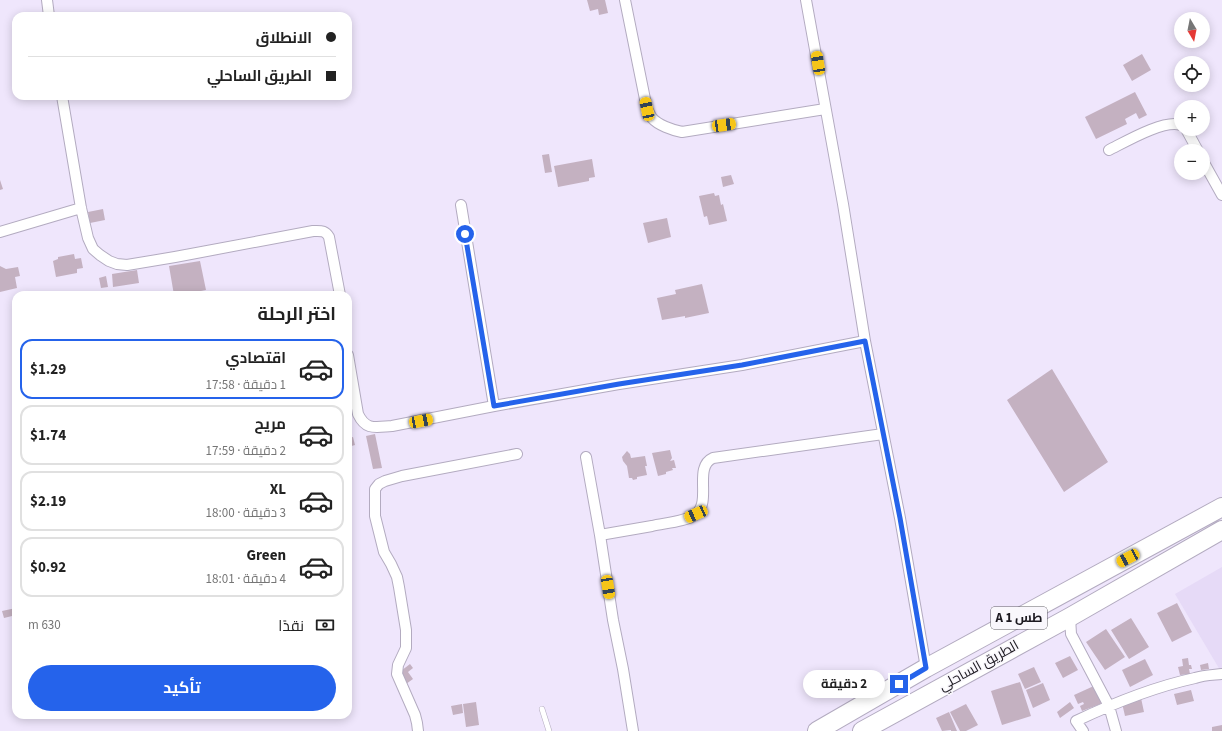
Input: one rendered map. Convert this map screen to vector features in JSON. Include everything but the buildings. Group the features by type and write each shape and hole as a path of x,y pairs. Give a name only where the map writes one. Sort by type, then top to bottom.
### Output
{"highway":[{"name":"الطريق الساحلي","path":"817,731 926,668 1222,507"},
{"name":"الطريق الساحلي","path":"862,731 1070,617 1222,530"}],"street":[{"path":"46,0 48,12"},
{"path":"625,0 647,109 652,118 669,128 682,132 825,109"},
{"path":"806,0 843,204 865,341 900,518 926,668"},
{"path":"63,100 81,208 88,238 93,249 100,256 109,262 127,265 314,231 321,231 326,232 329,237 339,291"},
{"path":"1109,150 1159,126 1174,123"},
{"path":"1210,174 1222,195"},
{"path":"461,205 494,406"},
{"path":"0,232 81,208"},
{"path":"352,379 358,414 362,422 369,427 392,426 619,384 742,365 865,341"},
{"path":"600,535 676,522 696,514 701,508 703,497 704,470 708,461 713,458 883,434"},
{"path":"418,731 418,723 397,674 398,665 406,648 406,630 397,577 384,552 375,516 375,489 379,484 385,481 402,476 517,454"},
{"path":"586,457 633,731"},
{"path":"1070,617 1071,634 1109,706 1116,731"},
{"path":"1083,731 1076,721 1133,696 1195,677 1222,674"}],"lane":[{"path":"542,708 549,731"}],"shaded area":[{"path":"1222,567 1222,669 1220,670 1175,594"}],"route":[{"path":"465,234 494,406 619,384 742,365 865,341 900,518 926,668 899,684"}]}
